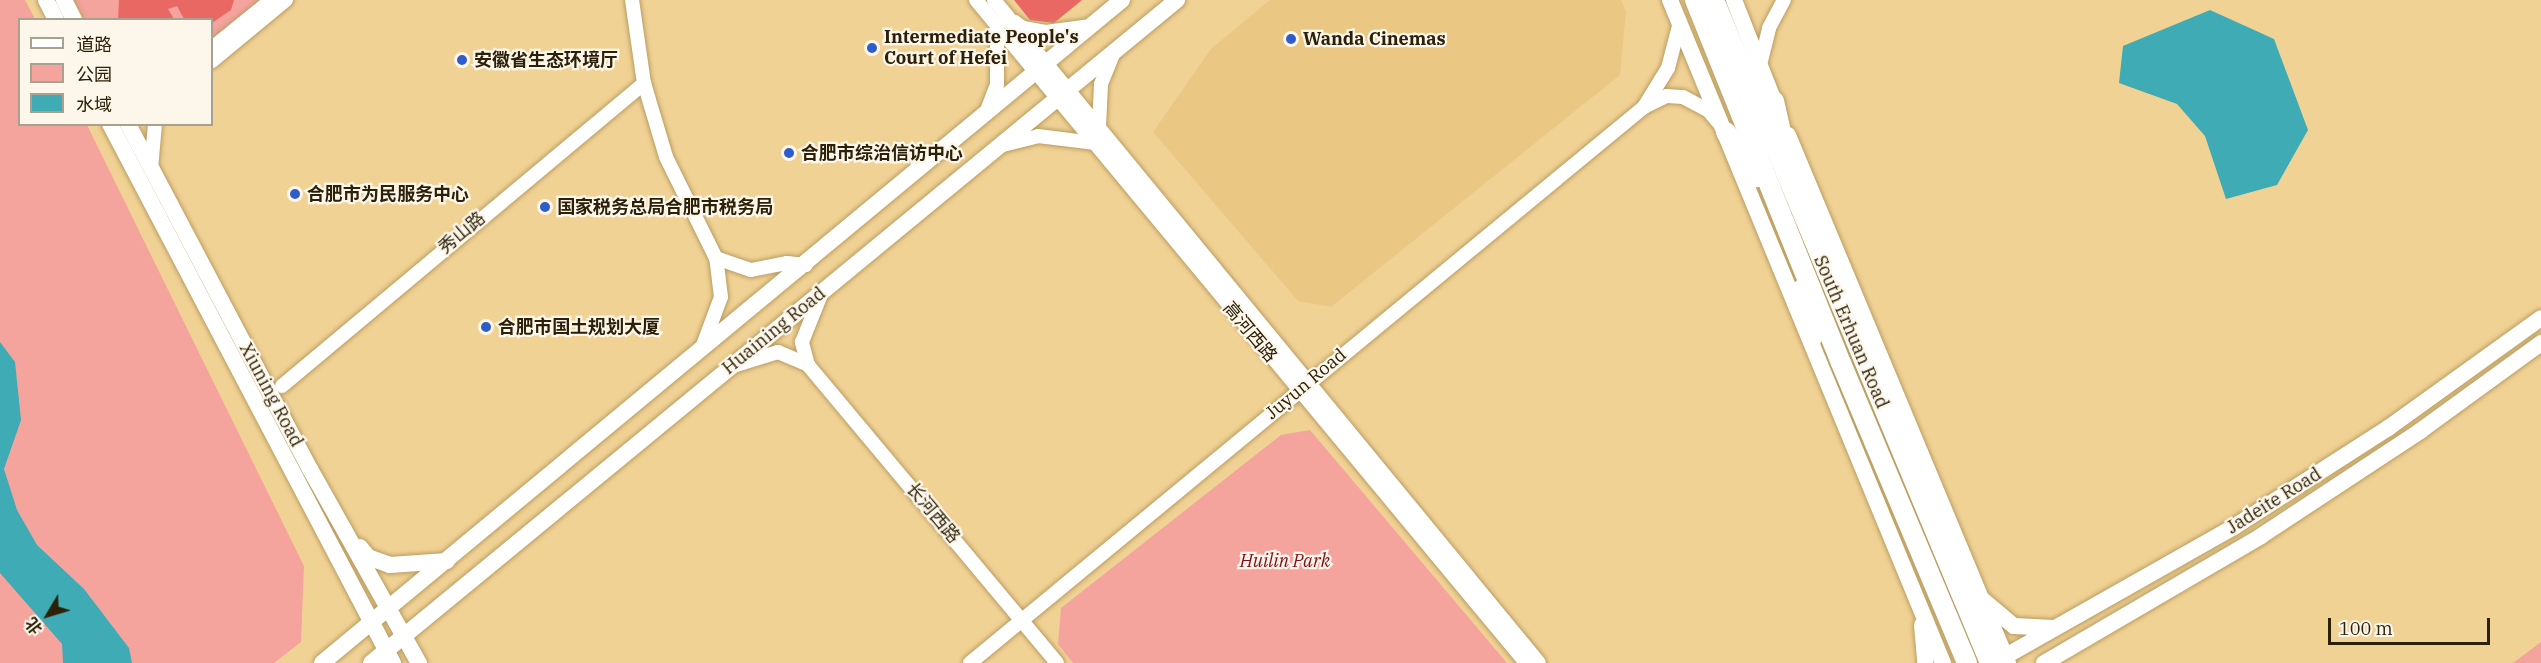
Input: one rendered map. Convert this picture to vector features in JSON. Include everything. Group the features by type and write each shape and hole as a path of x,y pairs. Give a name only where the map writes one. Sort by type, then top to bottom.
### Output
{"highway":[{"name":"South Erhuan Road","path":"1695,0 1999,661"},
{"name":"South Erhuan Road","path":"1714,0 1792,215 1841,363 1967,663"},
{"path":"1774,101 1812,338"},
{"path":"1726,132 1792,215 1857,309"}],"main road":[{"path":"46,0 55,18"},
{"path":"64,0 73,18"},
{"name":"Huaining Road","path":"322,663 984,118 1122,0"},
{"name":"Huaining Road","path":"371,663 390,656 404,635 1177,0"},
{"path":"1670,0 1812,338 1943,663"},
{"path":"1734,0 1857,309 1980,598 1999,661"},
{"name":"Xiuning Road","path":"111,126 371,624 390,656"},
{"name":"Xiuning Road","path":"129,126 338,518 419,663"},
{"name":"Jadeite Road","path":"1999,661 2292,490 2388,428 2541,318"},
{"name":"Jadeite Road","path":"2044,663 2261,536 2420,431 2541,343"},
{"path":"338,518 368,557 390,566 448,561"},
{"path":"1980,598 2014,626 2055,628"},
{"path":"1921,608 1925,663"},
{"path":"2057,663 2070,648"}],"street":[{"path":"213,47 270,0"},
{"path":"213,60 286,0"},
{"path":"632,0 644,83 666,157 717,258 721,297 700,352"},
{"name":"高河西路","path":"976,0 1002,20 1064,95 1094,143 1539,663"},
{"name":"高河西路","path":"993,0 1002,20"},
{"path":"1760,65 1769,28 1784,0"},
{"path":"984,118 997,85 1002,20 1023,28 1046,32 1090,26"},
{"path":"1644,107 1668,68 1680,22"},
{"path":"1099,126 1101,84 1113,54"},
{"name":"秀山路","path":"282,386 644,83"},
{"name":"高河西路","path":"1064,95 1099,126 1526,663"},
{"path":"1644,107 1667,96 1683,97 1709,111 1726,132"},
{"name":"Juyun Road","path":"970,663 1644,107"},
{"path":"152,169 155,126"},
{"path":"1003,145 1038,136 1094,143"},
{"path":"717,258 751,270 787,263 806,265"},
{"path":"808,365 802,342 822,292"},
{"path":"731,366 778,352 808,365"},
{"name":"长河西路","path":"808,365 1057,663"}],"shaded area":[{"path":"119,0 234,0 231,10 213,22 213,18 183,18 177,6 168,9 173,18 118,18"},
{"path":"1014,0 1082,0 1054,23 1030,20"},
{"path":"1270,0 1621,0 1626,12 1620,75 1331,307 1298,301 1153,132 1211,49"}],"green space":[{"path":"0,0 25,0 34,18 18,18 18,126 87,126 304,566 301,642 274,663 0,663"},
{"path":"74,0 271,0 213,47 213,18 83,18"},
{"name":"Huilin Park","path":"1310,430 1507,663 1073,663 1058,644 1061,608 1281,435"},
{"path":"2541,642 2541,663 2513,663"}],"water":[{"path":"2210,10 2274,39 2308,130 2277,185 2226,199 2205,136 2177,104 2119,83 2123,46"},
{"path":"0,342 15,362 21,420 4,469 17,510 37,545 84,589 129,648 132,663 63,663 62,644 0,573"}],"place":[{"name":"Wanda Cinemas","path":"1291,39"},
{"name":"Intermediate People's Court of Hefei","path":"872,48"},
{"name":"安徽省生态环境厅","path":"462,60"},
{"name":"合肥市综治信访中心","path":"789,153"},
{"name":"合肥市为民服务中心","path":"295,194"},
{"name":"国家税务总局合肥市税务局","path":"545,207"},
{"name":"合肥市国土规划大厦","path":"486,327"}]}
